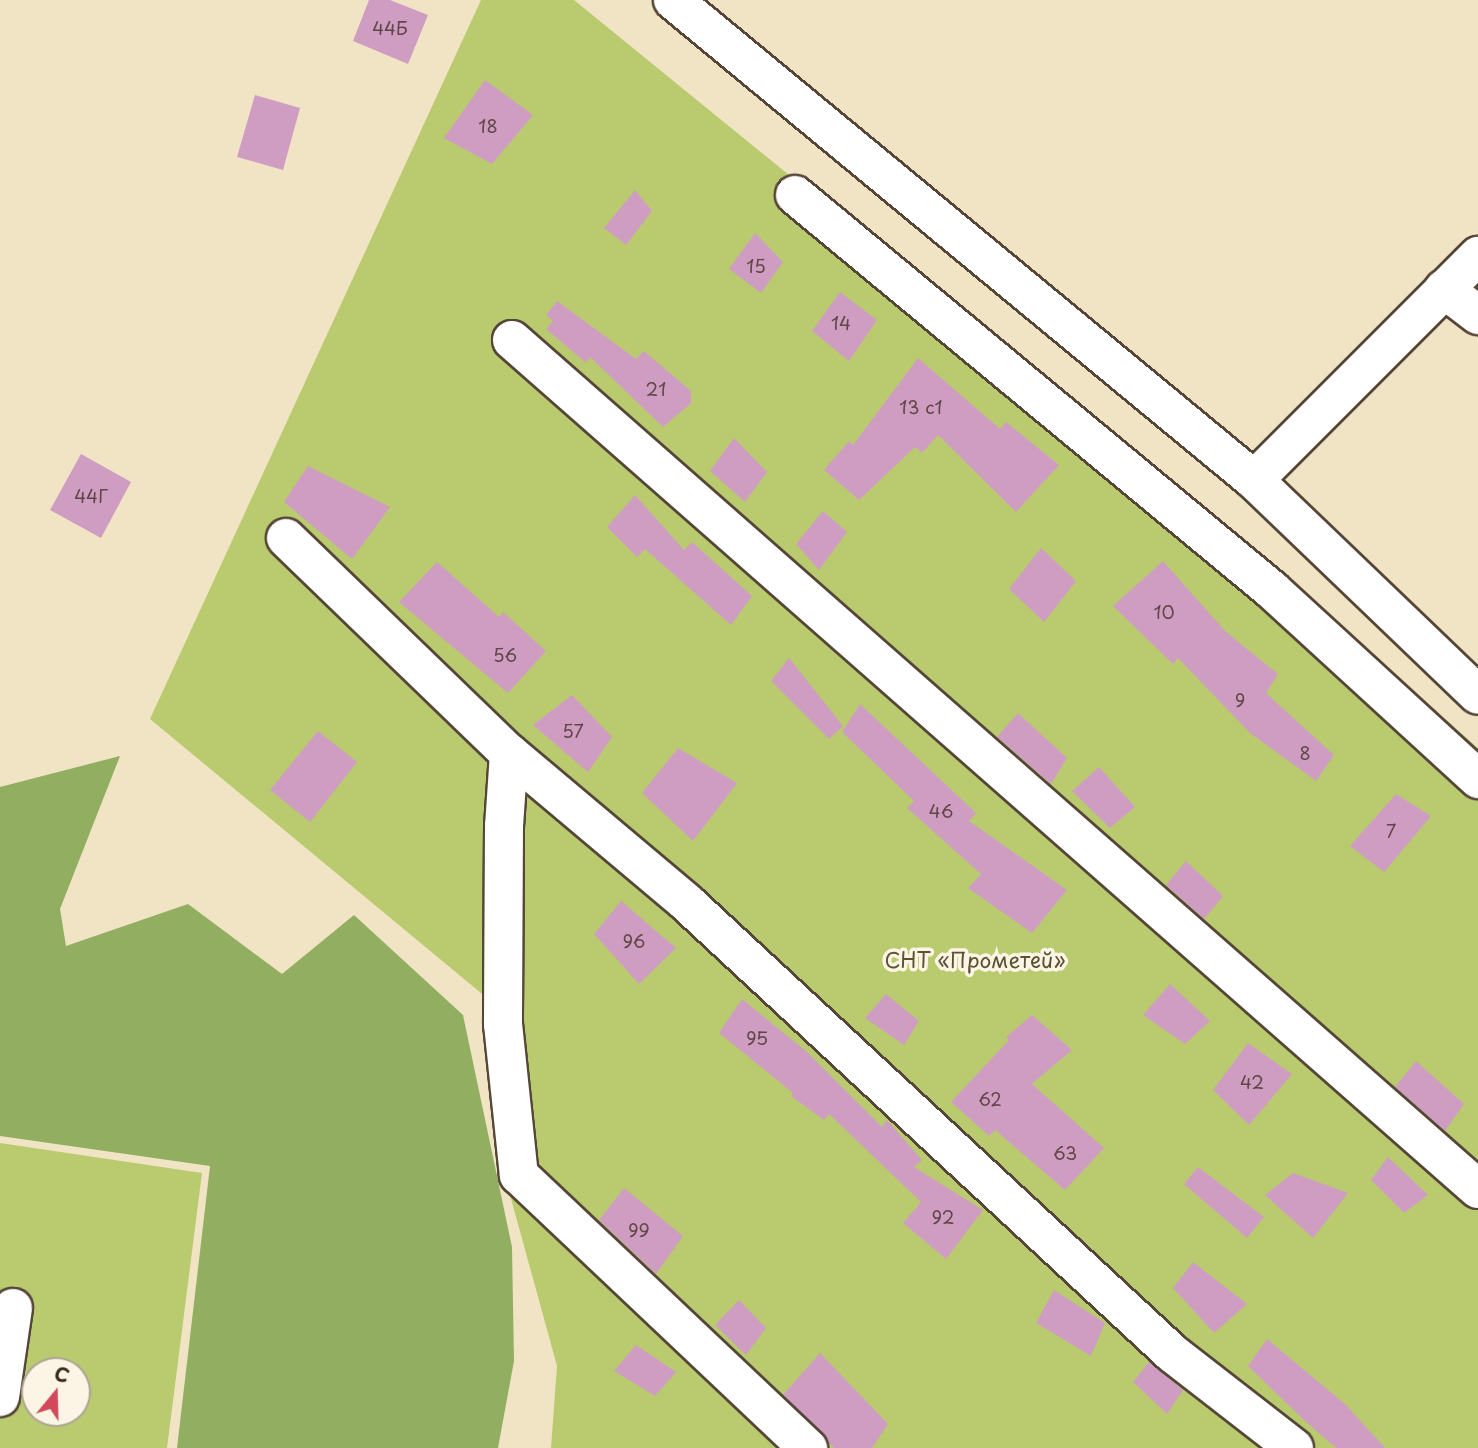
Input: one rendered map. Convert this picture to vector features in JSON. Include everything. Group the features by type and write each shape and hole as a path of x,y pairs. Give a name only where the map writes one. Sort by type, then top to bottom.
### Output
{"street":[{"path":"673,0 1254,480 1478,695"},
{"path":"795,195 1272,590 1478,779"},
{"path":"1254,480 1478,256"},
{"path":"1444,289 1478,314"},
{"path":"512,340 1478,1189"},
{"path":"286,538 509,753 687,903 1173,1354 1294,1448"},
{"path":"509,753 503,826 503,1024 519,1175 808,1448"},
{"path":"0,1397 13,1308"}],"green space":[{"name":"СНТ «Прометей»","path":"481,0 574,0 1300,591 1478,748 1478,1448 551,1448 557,1366 507,1184 487,998 150,719"},
{"path":"120,756 60,909 66,946 188,904 282,974 354,915 463,1015 512,1247 514,1361 498,1448 177,1448 210,1166 0,1136 0,787"},
{"path":"0,1143 202,1173 167,1448 0,1448"}],"building":[{"path":"369,0 390,0 428,15 408,64 353,41"},
{"path":"485,80 533,115 492,164 444,138"},
{"path":"255,95 300,108 283,170 237,157"},
{"path":"635,190 652,211 626,245 604,228"},
{"path":"755,233 783,262 761,293 729,269"},
{"path":"840,292 877,320 849,361 812,331"},
{"path":"557,301 636,359 644,351 691,391 691,403 663,427 590,357 586,363 546,329 553,321 546,315"},
{"path":"918,358 1000,429 1006,422 1059,465 1016,512 938,435 922,453 915,447 859,500 824,470 849,441 853,445"},
{"path":"734,438 767,472 745,502 710,471"},
{"path":"81,454 131,482 101,538 50,510"},
{"path":"308,466 390,507 352,559 284,502"},
{"path":"635,495 684,550 692,542 752,596 731,625 645,549 637,557 607,527"},
{"path":"823,511 847,532 819,570 796,544"},
{"path":"1041,548 1076,581 1044,622 1009,589"},
{"path":"1163,561 1225,631 1278,674 1266,693 1334,755 1316,781 1250,733 1178,658 1173,664 1113,606"},
{"path":"437,562 499,617 503,612 546,651 508,693 399,602"},
{"path":"789,658 843,726 829,739 771,681"},
{"path":"572,695 612,737 588,772 533,725"},
{"path":"860,704 976,813 969,821 1067,890 1032,933 968,888 981,874 907,808 914,801 842,732"},
{"path":"1018,713 1067,758 1051,784 997,737"},
{"path":"318,731 357,762 310,822 270,790"},
{"path":"678,748 737,783 693,841 642,793"},
{"path":"1099,767 1135,807 1110,828 1072,791"},
{"path":"1396,794 1431,816 1384,872 1350,846"},
{"path":"1186,861 1223,896 1204,919 1166,885"},
{"path":"621,901 676,948 639,984 594,934"},
{"path":"1170,984 1210,1021 1185,1044 1143,1015"},
{"path":"886,994 919,1021 904,1045 865,1018"},
{"path":"742,999 807,1052 882,1127 887,1120 922,1160 914,1167 983,1210 946,1259 903,1223 921,1202 829,1114 824,1120 791,1096 793,1093 719,1033"},
{"path":"1032,1015 1072,1050 1032,1084 1104,1148 1065,1190 995,1130 989,1136 951,1102 1009,1040 1006,1037"},
{"path":"1248,1043 1292,1074 1249,1125 1213,1090"},
{"path":"1416,1061 1464,1104 1445,1131 1395,1087"},
{"path":"1388,1157 1428,1195 1404,1213 1371,1180"},
{"path":"1198,1167 1264,1217 1247,1238 1184,1184"},
{"path":"1293,1173 1348,1193 1313,1238 1265,1195"},
{"path":"624,1188 683,1236 656,1274 599,1220"},
{"path":"1193,1262 1247,1304 1214,1333 1173,1288"},
{"path":"1054,1290 1105,1323 1091,1356 1036,1323"},
{"path":"739,1300 766,1328 746,1355 715,1325"},
{"path":"1267,1339 1345,1404 1385,1448 1336,1448 1305,1421 1248,1366"},
{"path":"636,1345 676,1372 655,1396 614,1371"},
{"path":"820,1353 888,1424 872,1448 834,1448 783,1395"},
{"path":"1149,1362 1183,1390 1167,1414 1133,1382"}]}
